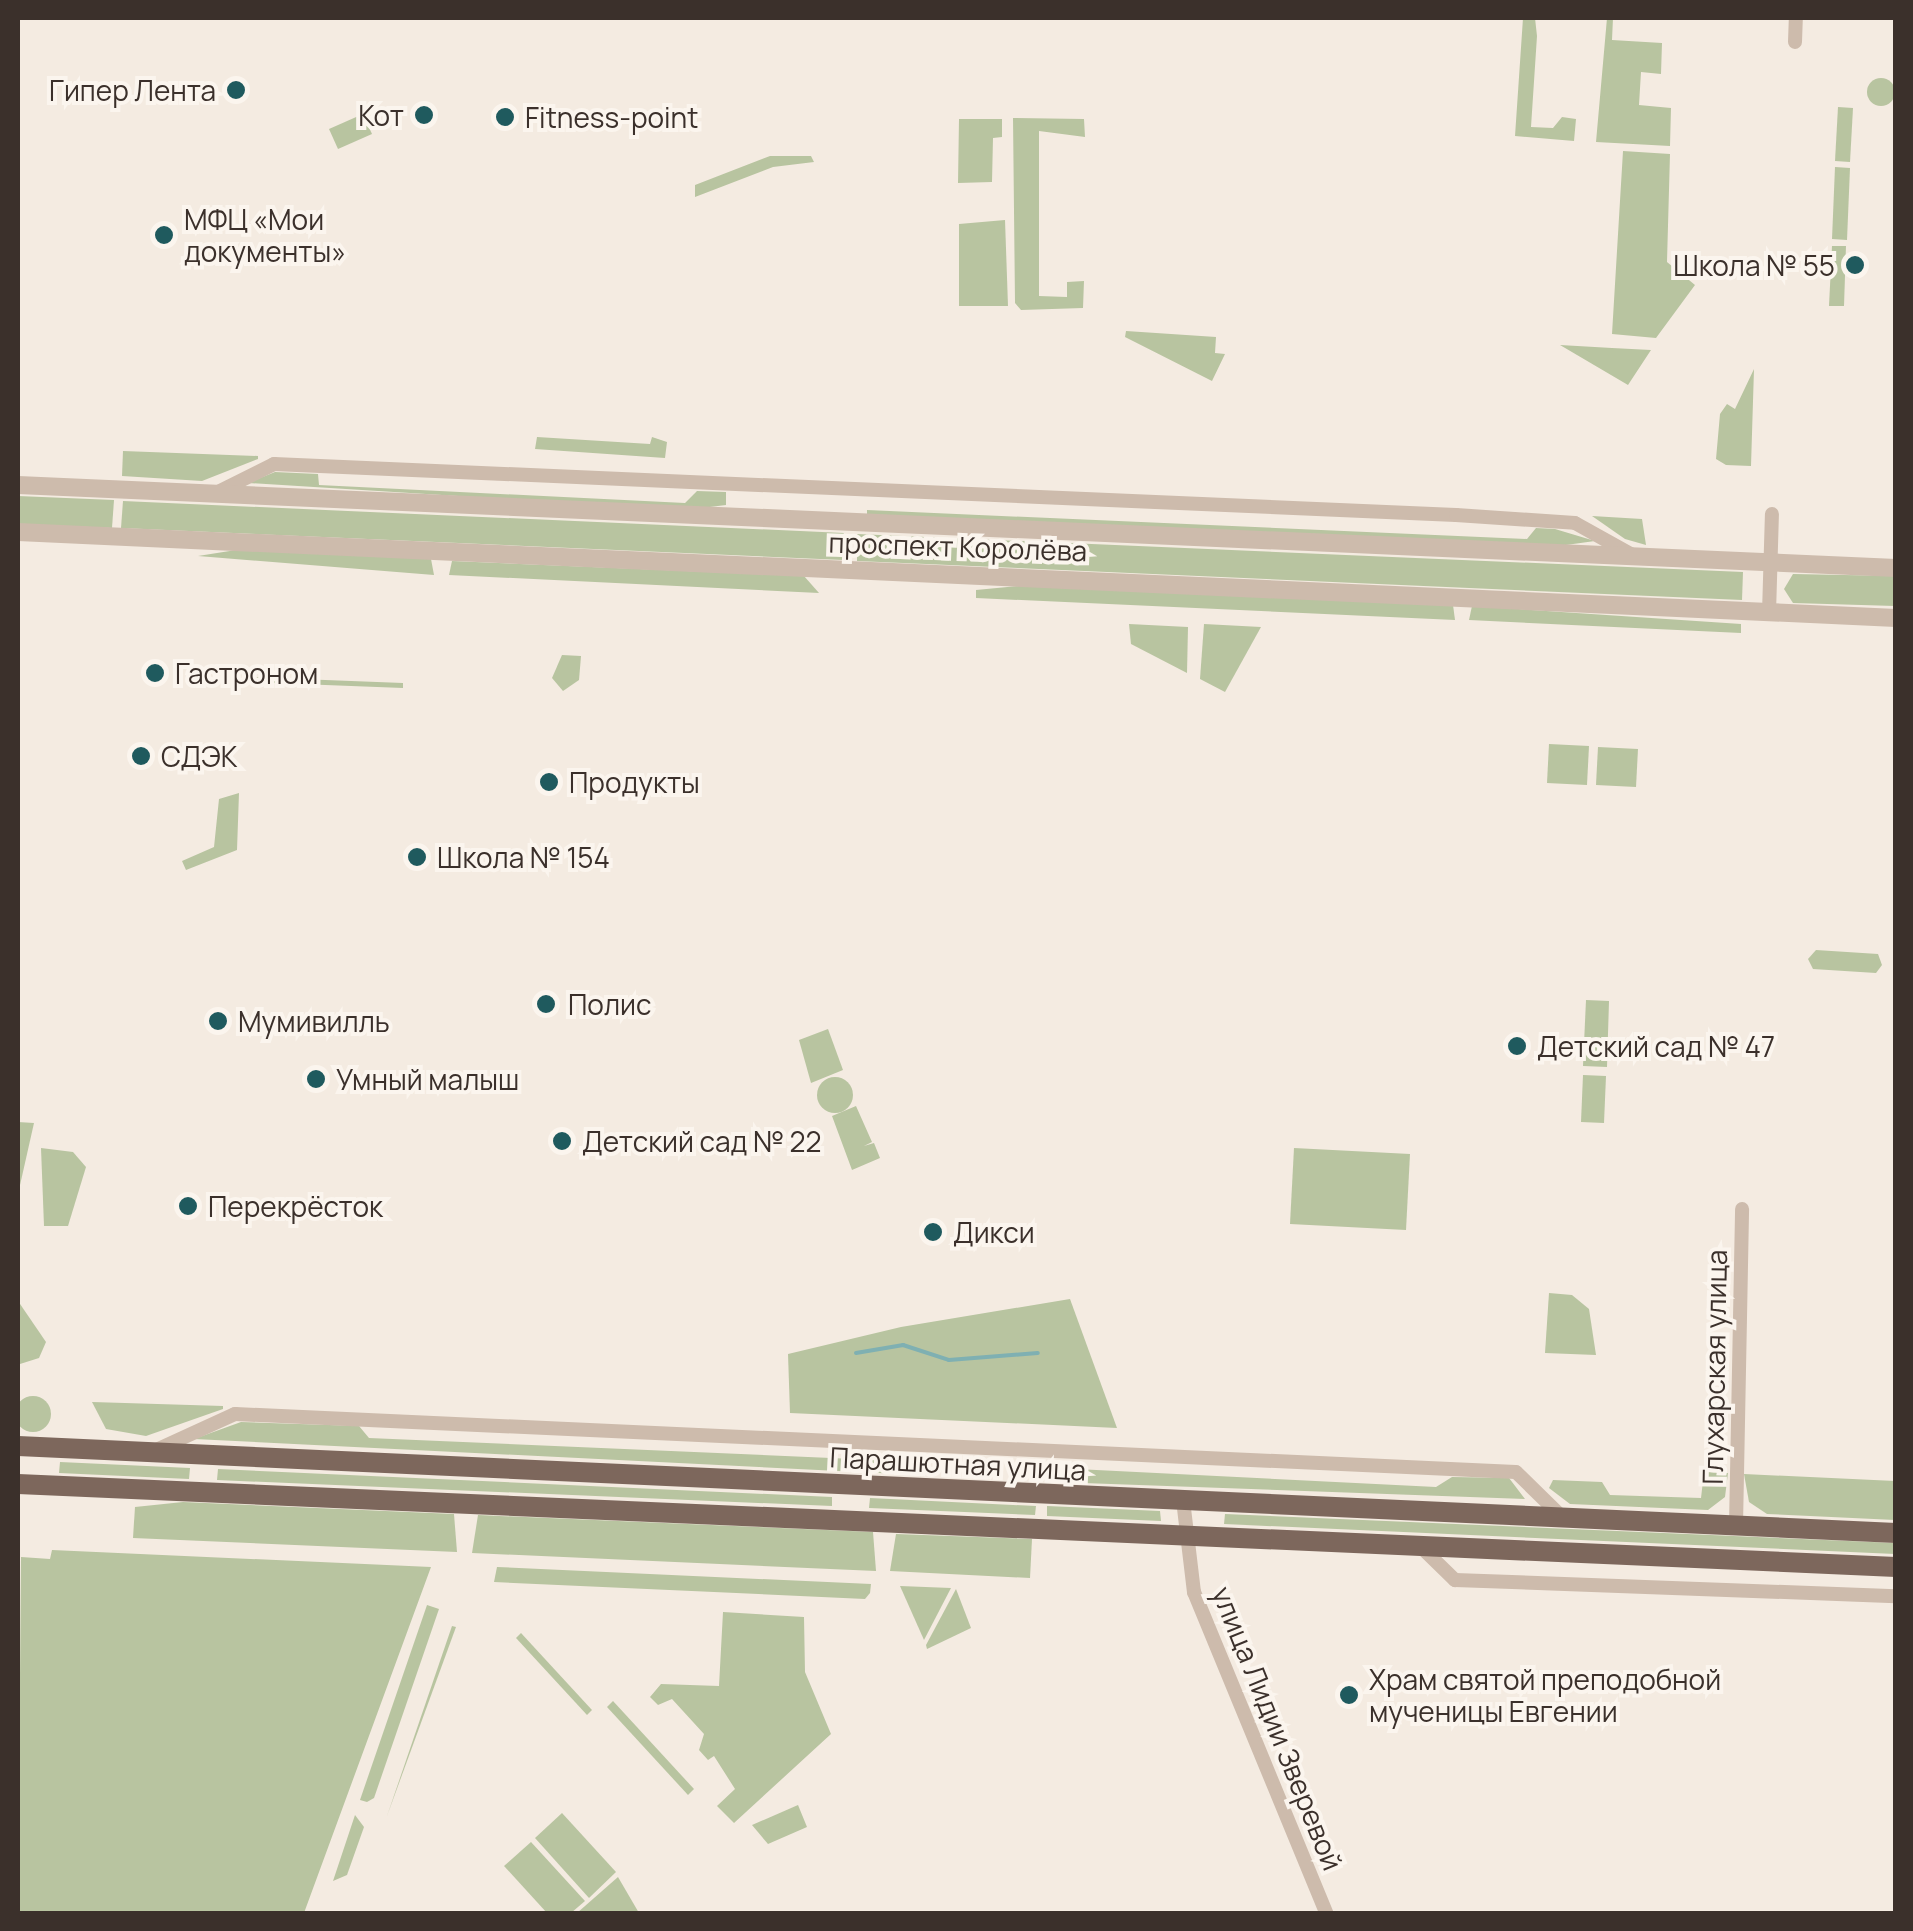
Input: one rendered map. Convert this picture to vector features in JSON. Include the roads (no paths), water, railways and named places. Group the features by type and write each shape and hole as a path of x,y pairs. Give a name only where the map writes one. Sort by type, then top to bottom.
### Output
{"main road":[{"name":"Парашютная улица","path":"18,1446 1896,1533"},
{"path":"212,1491 200,1474 215,1456"},
{"path":"18,1484 1896,1567"},
{"path":"841,1485 854,1503 841,1519"}],"street":[{"path":"1795,42 1796,18"},
{"path":"216,492 274,464 1436,514 1575,524 1635,557"},
{"name":"проспект Королёва","path":"18,485 1896,568"},
{"path":"1769,613 1772,514"},
{"name":"проспект Королёва","path":"18,532 1896,618"},
{"name":"Глухарская улица","path":"1736,1526 1742,1208"},
{"path":"154,1451 235,1414 1516,1472 1563,1518"},
{"name":"улица Лидии Зверевой","path":"1183,1500 1194,1592 1327,1914"},
{"path":"1419,1546 1455,1580 1896,1596"}],"waterway":[{"path":"856,1353 903,1345 949,1360 1038,1353"}],"place":[{"name":"Гипер Лента","path":"236,90"},
{"name":"Кот","path":"424,115"},
{"name":"Fitness-point","path":"505,117"},
{"name":"МФЦ «Мои документы»","path":"164,235"},
{"name":"Школа № 55","path":"1855,265"},
{"name":"Гастроном","path":"155,673"},
{"name":"СДЭК","path":"141,756"},
{"name":"Продукты","path":"549,782"},
{"name":"Школа № 154","path":"417,857"},
{"name":"Полис","path":"546,1004"},
{"name":"Мумивилль","path":"218,1021"},
{"name":"Детский сад № 47","path":"1517,1046"},
{"name":"Умный малыш","path":"316,1079"},
{"name":"Детский сад № 22","path":"562,1141"},
{"name":"Перекрёсток","path":"188,1206"},
{"name":"Дикси","path":"933,1232"},
{"name":"Храм святой преподобной мученицы Евгении","path":"1349,1695"}]}
